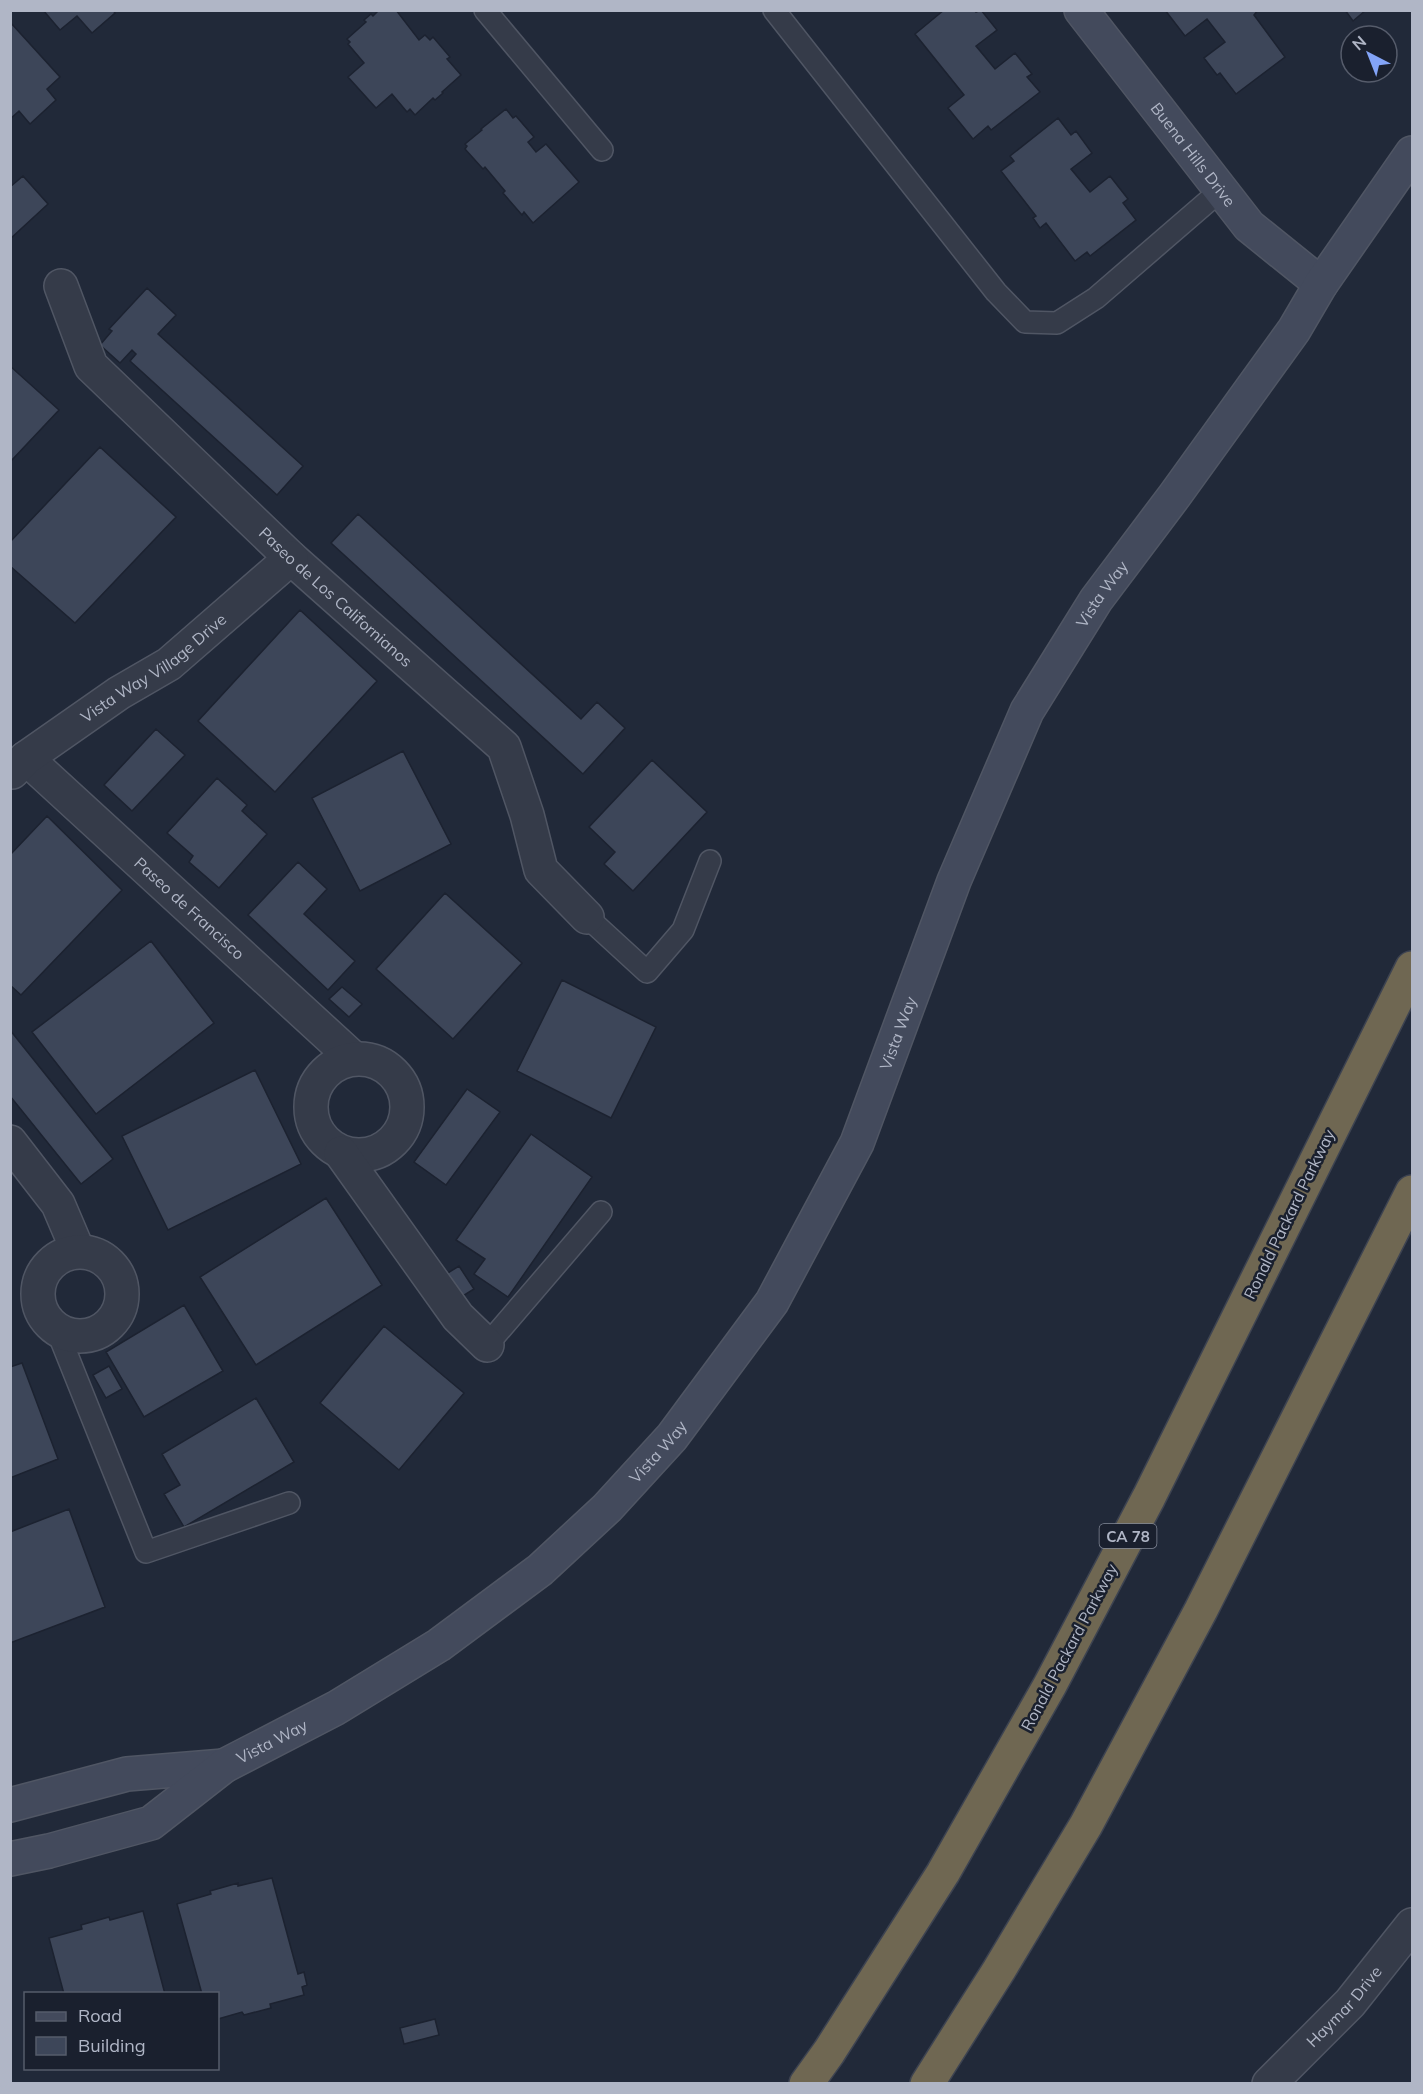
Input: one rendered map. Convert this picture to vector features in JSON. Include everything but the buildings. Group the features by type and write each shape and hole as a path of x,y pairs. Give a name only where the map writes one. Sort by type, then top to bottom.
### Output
{"highway":[{"name":"Ronald Packard Parkway","path":"806,2084 943,1874 1050,1685 1149,1497 1413,968"},
{"path":"927,2084 1086,1825 1201,1610 1413,1192"}],"main road":[{"name":"Buena Hills Drive","path":"1081,10 1250,226 1321,284"},
{"name":"Vista Way","path":"10,1859 49,1851 151,1823 224,1766 336,1708 439,1646 540,1569 607,1508 672,1437 772,1302 857,1143 954,881 1027,711 1096,600 1294,330 1321,284 1413,153"},
{"name":"Vista Way","path":"10,1805 127,1774 224,1766"}],"street":[{"name":"Paseo de Los Californianos","path":"62,286 91,366 291,558 504,747 527,815 541,870 587,917"},
{"name":"Vista Way Village Drive","path":"18,766 119,693 169,664 291,558"},
{"name":"Paseo de Francisco","path":"18,766 353,1058 370,1059 385,1066 397,1076 405,1090 408,1106 406,1122 398,1137 386,1148 372,1154 356,1156 341,1153"},
{"path":"353,1058 338,1063 324,1073 315,1086 310,1101 311,1118 317,1132 327,1144 341,1153 459,1317 487,1345"},
{"path":"10,1142 58,1204 78,1251"},
{"path":"78,1251 92,1253 105,1259 116,1269 122,1283 123,1297 119,1311 111,1324 99,1332 85,1336 70,1336 57,1330 40,1310 37,1297 44,1272 52,1262 66,1254 78,1251"},
{"name":"Haymar Drive","path":"1269,2084 1350,2003 1413,1925"}],"lane":[{"path":"485,10 602,150"},
{"path":"774,10 996,292 1025,322 1057,323 1096,298 1221,190"},
{"path":"587,917 646,972 683,930 710,861"},
{"path":"487,1345 601,1212"},
{"path":"57,1330 146,1552 289,1503"}]}
